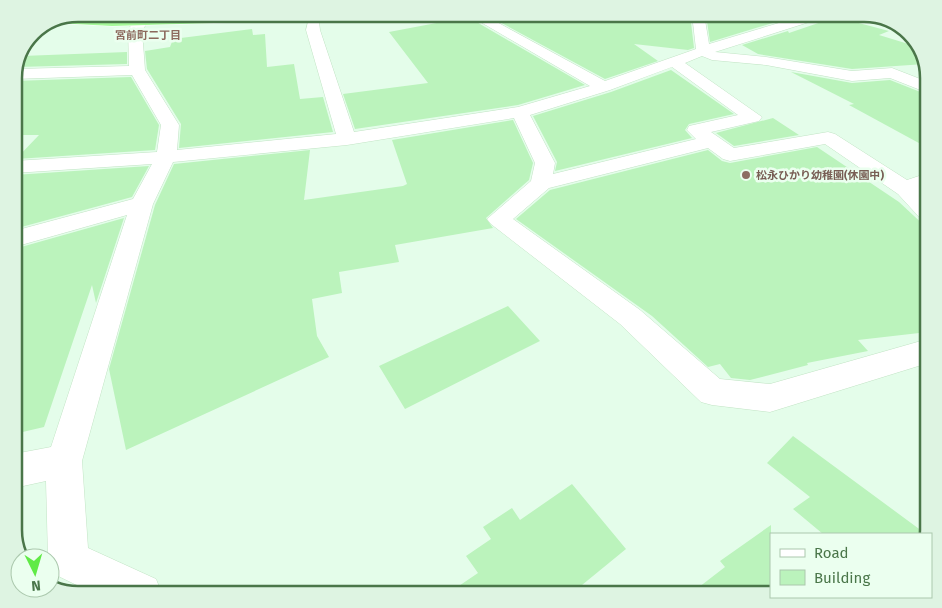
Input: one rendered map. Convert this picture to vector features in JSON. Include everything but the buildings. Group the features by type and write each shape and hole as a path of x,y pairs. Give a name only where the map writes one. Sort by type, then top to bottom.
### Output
{"street":[{"path":"124,586 68,560 64,461 142,204 166,157 170,125 137,70 135,29 141,22"},
{"path":"314,22 313,30 347,140"},
{"path":"487,22 604,87"},
{"path":"699,22 703,51"},
{"path":"23,166 166,157 347,140 520,112 604,87 703,51 795,22"},
{"path":"703,51 712,56 766,61 852,76 892,73 920,85"},
{"path":"674,62 753,117 696,130 730,155 828,138 906,189 920,204"},
{"path":"23,74 137,70"},
{"path":"520,112 545,163 542,184"},
{"path":"711,141 542,184 499,220 630,317 712,392 770,398 920,353"},
{"path":"906,189 920,183"},
{"path":"23,237 142,204"},
{"path":"23,469 64,461"}],"place":[{"name":"松永ひかり幼稚園(休園中)","path":"746,175"}],"district":[{"name":"宮前町二丁目","path":"148,35"}]}
